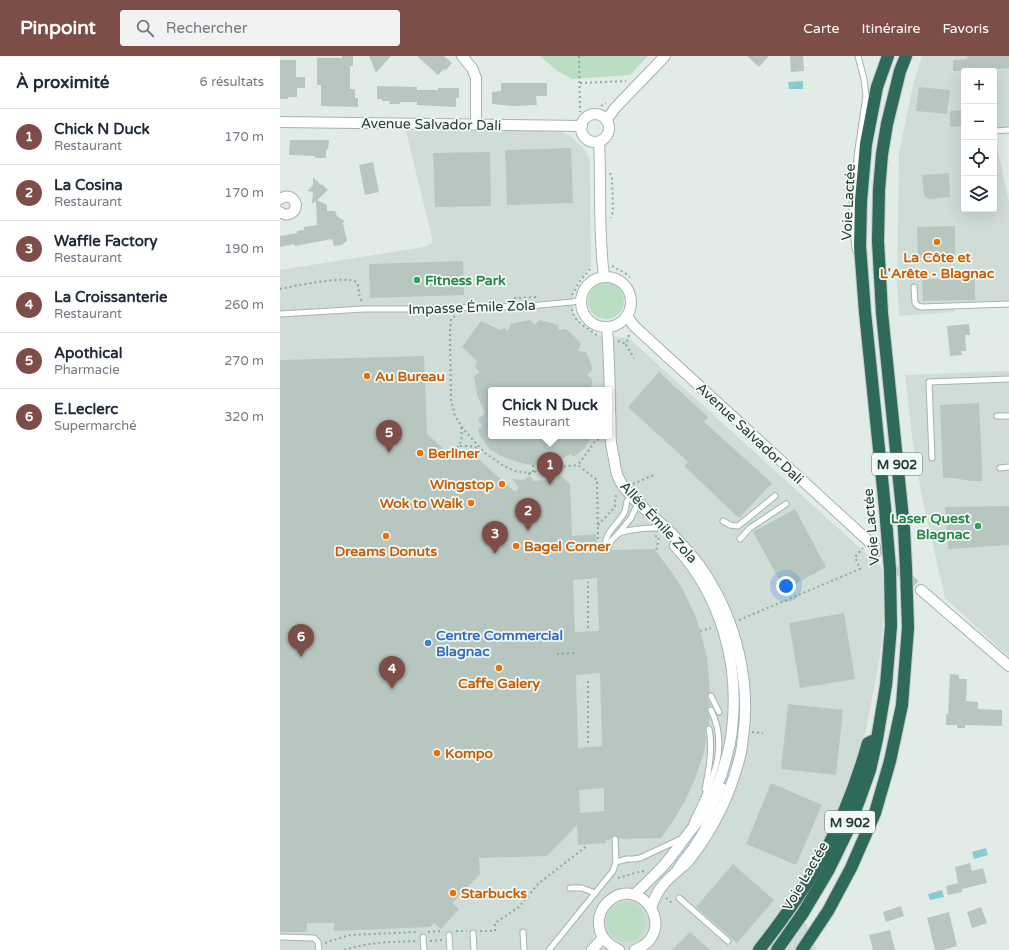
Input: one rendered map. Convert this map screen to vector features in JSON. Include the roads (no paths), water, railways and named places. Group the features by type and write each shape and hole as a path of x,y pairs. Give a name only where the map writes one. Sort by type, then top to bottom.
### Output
{"highway":[{"name":"Voie Lactée","path":"777,950 828,871 847,832 870,770 877,740 886,685 891,626 890,569 860,246 861,201 866,144 877,87 888,56"},
{"name":"M 902","path":"802,950 828,911 851,868 875,813 890,762 902,705 908,628 904,529 883,320 878,241 879,190 882,154 887,124 900,71 906,56"},
{"path":"759,950 804,887 824,854 858,777 868,743 877,740"}],"street":[{"path":"462,56 472,68 476,78 476,124"},
{"path":"606,120 616,107 665,56"},
{"path":"597,114 606,120 609,126 606,138 599,142 590,142 585,138 582,133 582,126 585,119 591,115 597,114"},
{"name":"Avenue Salvador Dali","path":"280,122 582,126"},
{"path":"599,142 601,256 604,276"},
{"path":"280,199 283,197 290,197 293,199 296,206 294,212 290,214 283,214 280,212"},
{"path":"604,276 618,279 624,283 631,296 632,303 627,316 622,322 615,326 607,327 594,324 584,314 582,307 576,301 588,284 595,279 604,276"},
{"name":"Avenue Salvador Dali","path":"627,316 634,326 870,547"},
{"name":"Allée Émile Zola","path":"607,327 608,387"},
{"name":"Allée Émile Zola","path":"608,441 610,475 614,484 627,501 637,506 669,530 689,552 721,602 730,635 740,657 747,714 740,755 734,777 718,818 695,847 689,861 673,874 658,891 651,908"},
{"name":"Allée Émile Zola","path":"608,441 619,478 655,532 680,552 702,574"},
{"path":"922,590 1009,666"},
{"name":"Allée Émile Zola","path":"634,895 664,865 704,814 717,786 727,758 732,729 733,687 730,635"},
{"name":"Allée Émile Zola","path":"733,687 739,713 747,714"},
{"path":"727,758 731,774 734,777"},
{"path":"614,949 607,944 600,933 598,920 602,908 606,904 616,896 628,894 634,895 647,902 656,922 652,937 641,948 635,950"},
{"path":"592,950 603,938"}],"lane":[{"path":"858,56 864,79 866,96 855,166 852,204 855,249 865,312"},
{"path":"997,131 1009,130"},
{"path":"914,287 916,303 918,306 922,307 1009,304"},
{"name":"Impasse Émile Zola","path":"280,314 365,309 530,306 576,301"},
{"path":"932,458 929,382 1009,379"},
{"path":"997,416 1009,416"},
{"path":"1000,468 1009,467"},
{"path":"723,521 730,525 738,526 775,496"},
{"path":"627,501 624,512 611,529 606,539 606,550 611,541 631,518 637,506"},
{"path":"740,539 750,528 786,504"},
{"path":"618,534 637,528 655,532"},
{"path":"711,696 719,712"},
{"path":"616,862 640,858 686,836 714,776 718,759 719,740 715,719 711,710"},
{"path":"704,798 709,769 709,729"},
{"path":"695,847 718,800 723,786"},
{"path":"549,950 613,871 616,862 615,839"},
{"path":"570,888 582,888 595,894"},
{"path":"680,898 728,941"},
{"path":"523,932 524,950"},
{"path":"473,933 474,950"},
{"path":"448,934 450,950"},
{"path":"424,936 424,950"},
{"path":"280,937 314,938 318,942 319,950"}],"water":[{"path":"803,81 803,89 789,89 788,82"},
{"path":"986,848 988,855 974,859 972,852"},
{"path":"942,890 944,897 930,900 928,894"}],"tunnel":[{"path":"875,547 921,590"}],"place":[{"name":"La Côte et L'Arête - Blagnac","path":"937,242"},
{"name":"Fitness Park","path":"417,280"},
{"name":"Au Bureau","path":"367,376"},
{"name":"Apothical","path":"389,453"},
{"name":"Berliner","path":"420,453"},
{"name":"Wingstop","path":"502,484"},
{"name":"Chick N Duck","path":"550,485"},
{"name":"Wok to Walk","path":"471,503"},
{"name":"Laser Quest Blagnac","path":"978,526"},
{"name":"La Cosina","path":"528,531"},
{"name":"Dreams Donuts","path":"386,536"},
{"name":"Bagel Corner","path":"516,546"},
{"name":"Waffle Factory","path":"495,554"},
{"name":"Centre Commercial Blagnac","path":"428,643"},
{"name":"E.Leclerc","path":"301,657"},
{"name":"Caffe Galery","path":"499,668"},
{"name":"La Croissanterie","path":"392,689"},
{"name":"Kompo","path":"437,753"},
{"name":"Starbucks","path":"453,893"}]}
